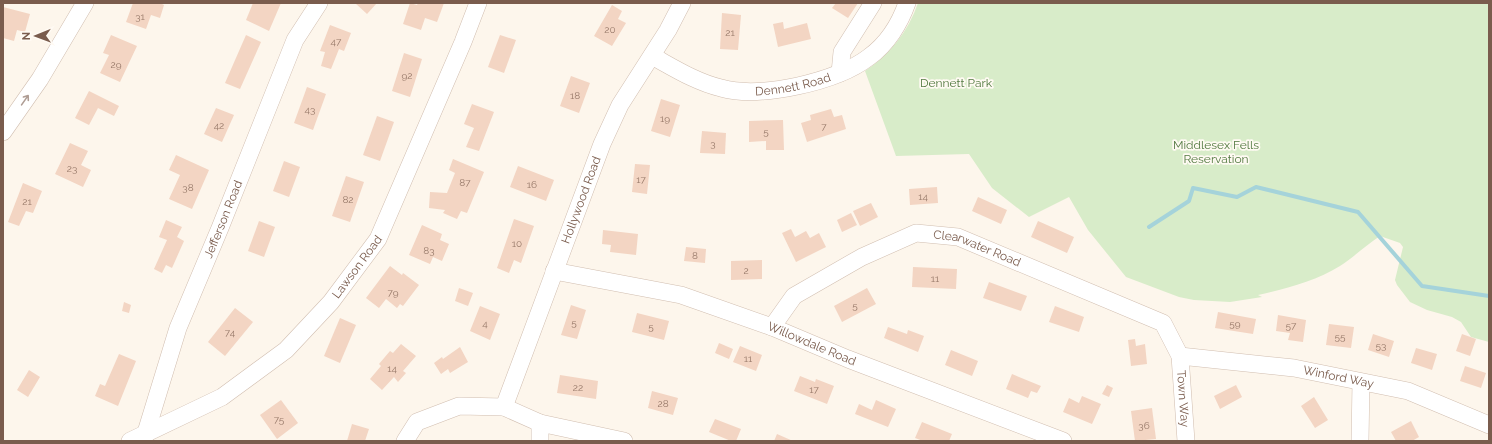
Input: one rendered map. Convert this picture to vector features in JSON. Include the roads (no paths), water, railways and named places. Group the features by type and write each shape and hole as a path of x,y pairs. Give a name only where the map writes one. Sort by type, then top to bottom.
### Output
{"street":[{"path":"3,132 40,80 84,3"},
{"name":"Jefferson Road","path":"144,437 178,328 220,228 295,40 319,3"},
{"name":"Lawson Road","path":"130,441 144,437 222,398 286,350 331,302 378,239 463,42 478,3"},
{"name":"Hollywood Road","path":"504,408 554,271 611,124 635,80 652,56 682,3"},
{"path":"840,73 842,52 873,3"},
{"name":"Dennett Road","path":"652,56 705,83 720,88 744,92 774,91 840,73 859,64 878,50 895,28 907,3"},
{"name":"Clearwater Road","path":"772,327 794,296 862,257 916,233 958,237 1163,323 1180,356"},
{"name":"Willowdale Road","path":"554,271 681,295 772,327 848,359 1062,441"},
{"name":"Winford Way","path":"1180,356 1294,368 1408,391 1489,425"},
{"name":"Town Way","path":"1180,356 1186,441"},
{"path":"1360,441 1361,382"},
{"path":"405,441 417,422 459,406 504,408 540,423 624,441"},
{"path":"540,423 540,441"}],"waterway":[{"path":"1149,227 1189,201 1193,188 1237,197 1256,187 1358,212 1422,286 1489,296"}],"park label":[{"name":"Dennett Park","path":"956,83"},
{"name":"Middlesex Fells Reservation","path":"1216,152"}]}
